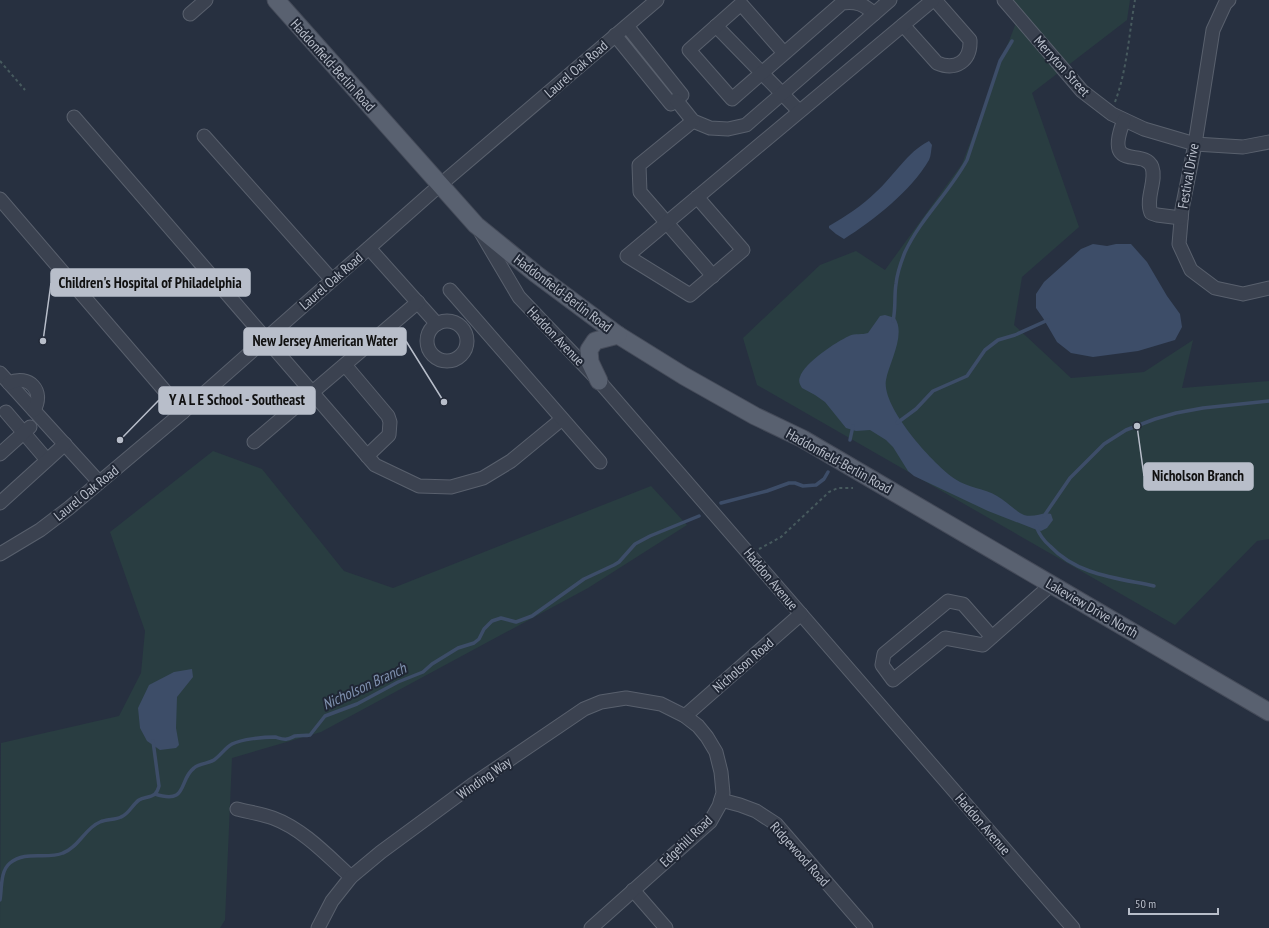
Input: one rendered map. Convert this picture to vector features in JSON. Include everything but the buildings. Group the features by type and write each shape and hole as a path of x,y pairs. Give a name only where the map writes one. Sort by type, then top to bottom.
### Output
{"main road":[{"name":"Haddonfield-Berlin Road","path":"276,0 476,225 536,274 618,335 684,376 755,416 803,439 914,504"},
{"path":"599,380 590,362 589,350 595,342 618,335"},
{"name":"Lakeview Drive North","path":"914,504 1269,712"}],"street":[{"path":"190,14 206,0"},
{"name":"Laurel Oak Road","path":"0,554 40,530 70,508 183,412 440,185 657,0"},
{"path":"677,101 693,121 710,128 728,129 746,125 890,0"},
{"path":"698,197 743,250 690,295 627,256 799,111 903,25 934,0 970,40 968,54 964,60 958,64 943,66 937,63 903,25"},
{"name":"Merryton Street","path":"1004,0 1082,91 1108,111 1124,120 1144,129 1194,144 1243,147 1269,142"},
{"name":"Festival Drive","path":"1229,0 1225,4 1213,30 1181,218 1179,244 1192,270 1215,288 1243,294 1269,288"},
{"path":"784,53 741,4 689,50 732,99 842,3 860,3 874,14"},
{"path":"615,35 671,104 677,101 682,96 627,26"},
{"path":"716,26 799,111"},
{"path":"74,117 375,465 419,486 452,487 483,478 511,461 562,419"},
{"path":"1124,120 1117,139 1117,146 1121,153 1129,157 1147,161 1151,165 1153,171 1149,207 1152,213 1181,218"},
{"path":"693,121 639,165 640,192 713,276"},
{"path":"204,136 332,280"},
{"path":"0,199 183,412"},
{"name":"Haddon Avenue","path":"476,225 519,297 599,380 1073,928"},
{"path":"369,248 437,324"},
{"path":"450,290 600,462"},
{"path":"254,442 418,302"},
{"path":"459,326 472,315"},
{"path":"448,321 459,326 466,335 466,347 459,357 448,361 436,358 432,354 427,344 429,332 437,324 448,321"},
{"path":"345,365 388,416 390,422 389,435 367,456"},
{"path":"0,373 99,482"},
{"path":"9,383 20,380 31,384 38,393 38,399 34,410"},
{"path":"23,398 3,415 27,430 47,460"},
{"path":"0,454 27,430"},
{"path":"0,503 65,444"},
{"path":"992,637 963,604 948,601 884,654 882,665 893,680 945,638 983,645 1052,584"},
{"name":"Nicholson Road","path":"684,716 801,614"},
{"name":"Winding Way","path":"318,928 332,901 351,877 381,852 472,785 584,709 601,702 626,698 661,704 684,716"},
{"name":"Edgehill Road","path":"591,928 710,822 720,806 723,793 721,772 716,752 698,726 684,716"},
{"name":"Ridgewood Road","path":"721,800 756,811 776,824 866,928"},
{"path":"237,809 273,818 294,828 351,877"},
{"path":"633,890 666,928"}],"path":[{"path":"1108,111 1115,102 1119,90 1135,0"},
{"path":"0,61 26,90"},
{"path":"754,546 757,550 781,536 829,492 838,488 853,488"}],"green space":[{"path":"1006,0 1130,0 1127,20 1032,93 1079,227 1022,277 1014,325 1071,378 1144,372 1193,340 1182,388 1269,381 1269,539 1257,541 1175,625 757,385 743,338 820,265 856,251 885,270 962,164 1019,15"},
{"path":"213,451 262,469 344,571 393,588 651,486 687,525 588,588 321,732 232,758 225,920 220,928 0,928 1,743 119,716 141,673 145,631 110,532"}],"water":[{"path":"929,141 932,145 929,160 912,183 891,204 844,239 829,228 829,226 871,197 883,186 914,151"},
{"path":"1093,244 1107,246 1116,244 1131,244 1147,262 1167,296 1180,314 1182,327 1175,340 1138,351 1093,357 1071,353 1057,342 1036,308 1036,294 1044,282 1081,249"},
{"path":"885,315 895,318 899,332 896,349 886,380 887,391 892,405 911,434 923,449 946,472 960,482 992,493 1024,515 1031,516 1051,514 1053,520 1047,528 1041,531 1037,530 988,511 914,476 908,471 893,447 886,440 870,430 856,431 846,428 825,402 802,388 799,378 814,359 836,343 849,336 868,333 880,316"},
{"path":"192,669 193,677 177,697 176,728 179,745 176,748 160,750 147,741 140,728 138,708 149,685 174,672"}],"waterway":[{"path":"893,321 899,268 905,252 919,228 952,184 967,160 1000,61 1012,41"},
{"path":"897,423 916,409 933,391 967,376 985,350 998,340 1015,335 1048,320"},
{"name":"Nicholson Branch","path":"1044,516 1070,478 1104,444 1126,430 1176,413 1203,408 1269,401"},
{"name":"Nicholson Branch","path":"850,440 853,426"},
{"name":"Nicholson Branch","path":"721,503 767,491 789,483 795,483 803,486 816,485 824,479 828,472"},
{"name":"Nicholson Branch","path":"155,794 166,797 178,794 189,773 194,768 214,760 236,742 275,737 289,739 295,736 310,735 325,716 357,704 398,682 423,672 432,664 458,648 474,643 479,639 484,629 492,621 501,618 516,622 532,616 584,579 619,562 635,544 650,536 699,516"},
{"path":"1036,526 1040,535 1046,542 1061,556 1072,563 1098,574 1154,586"},
{"name":"Nicholson Branch","path":"0,900 4,871 10,863 23,857 50,856 63,853 69,850 95,825 103,821 124,816 139,800 155,794 159,786 153,741"}],"place":[{"name":"Children's Hospital of Philadelphia","path":"43,341"},
{"name":"New Jersey American Water","path":"444,402"},
{"name":"Nicholson Branch","path":"1137,426"},
{"name":"Y A L E School - Southeast","path":"120,440"}]}
